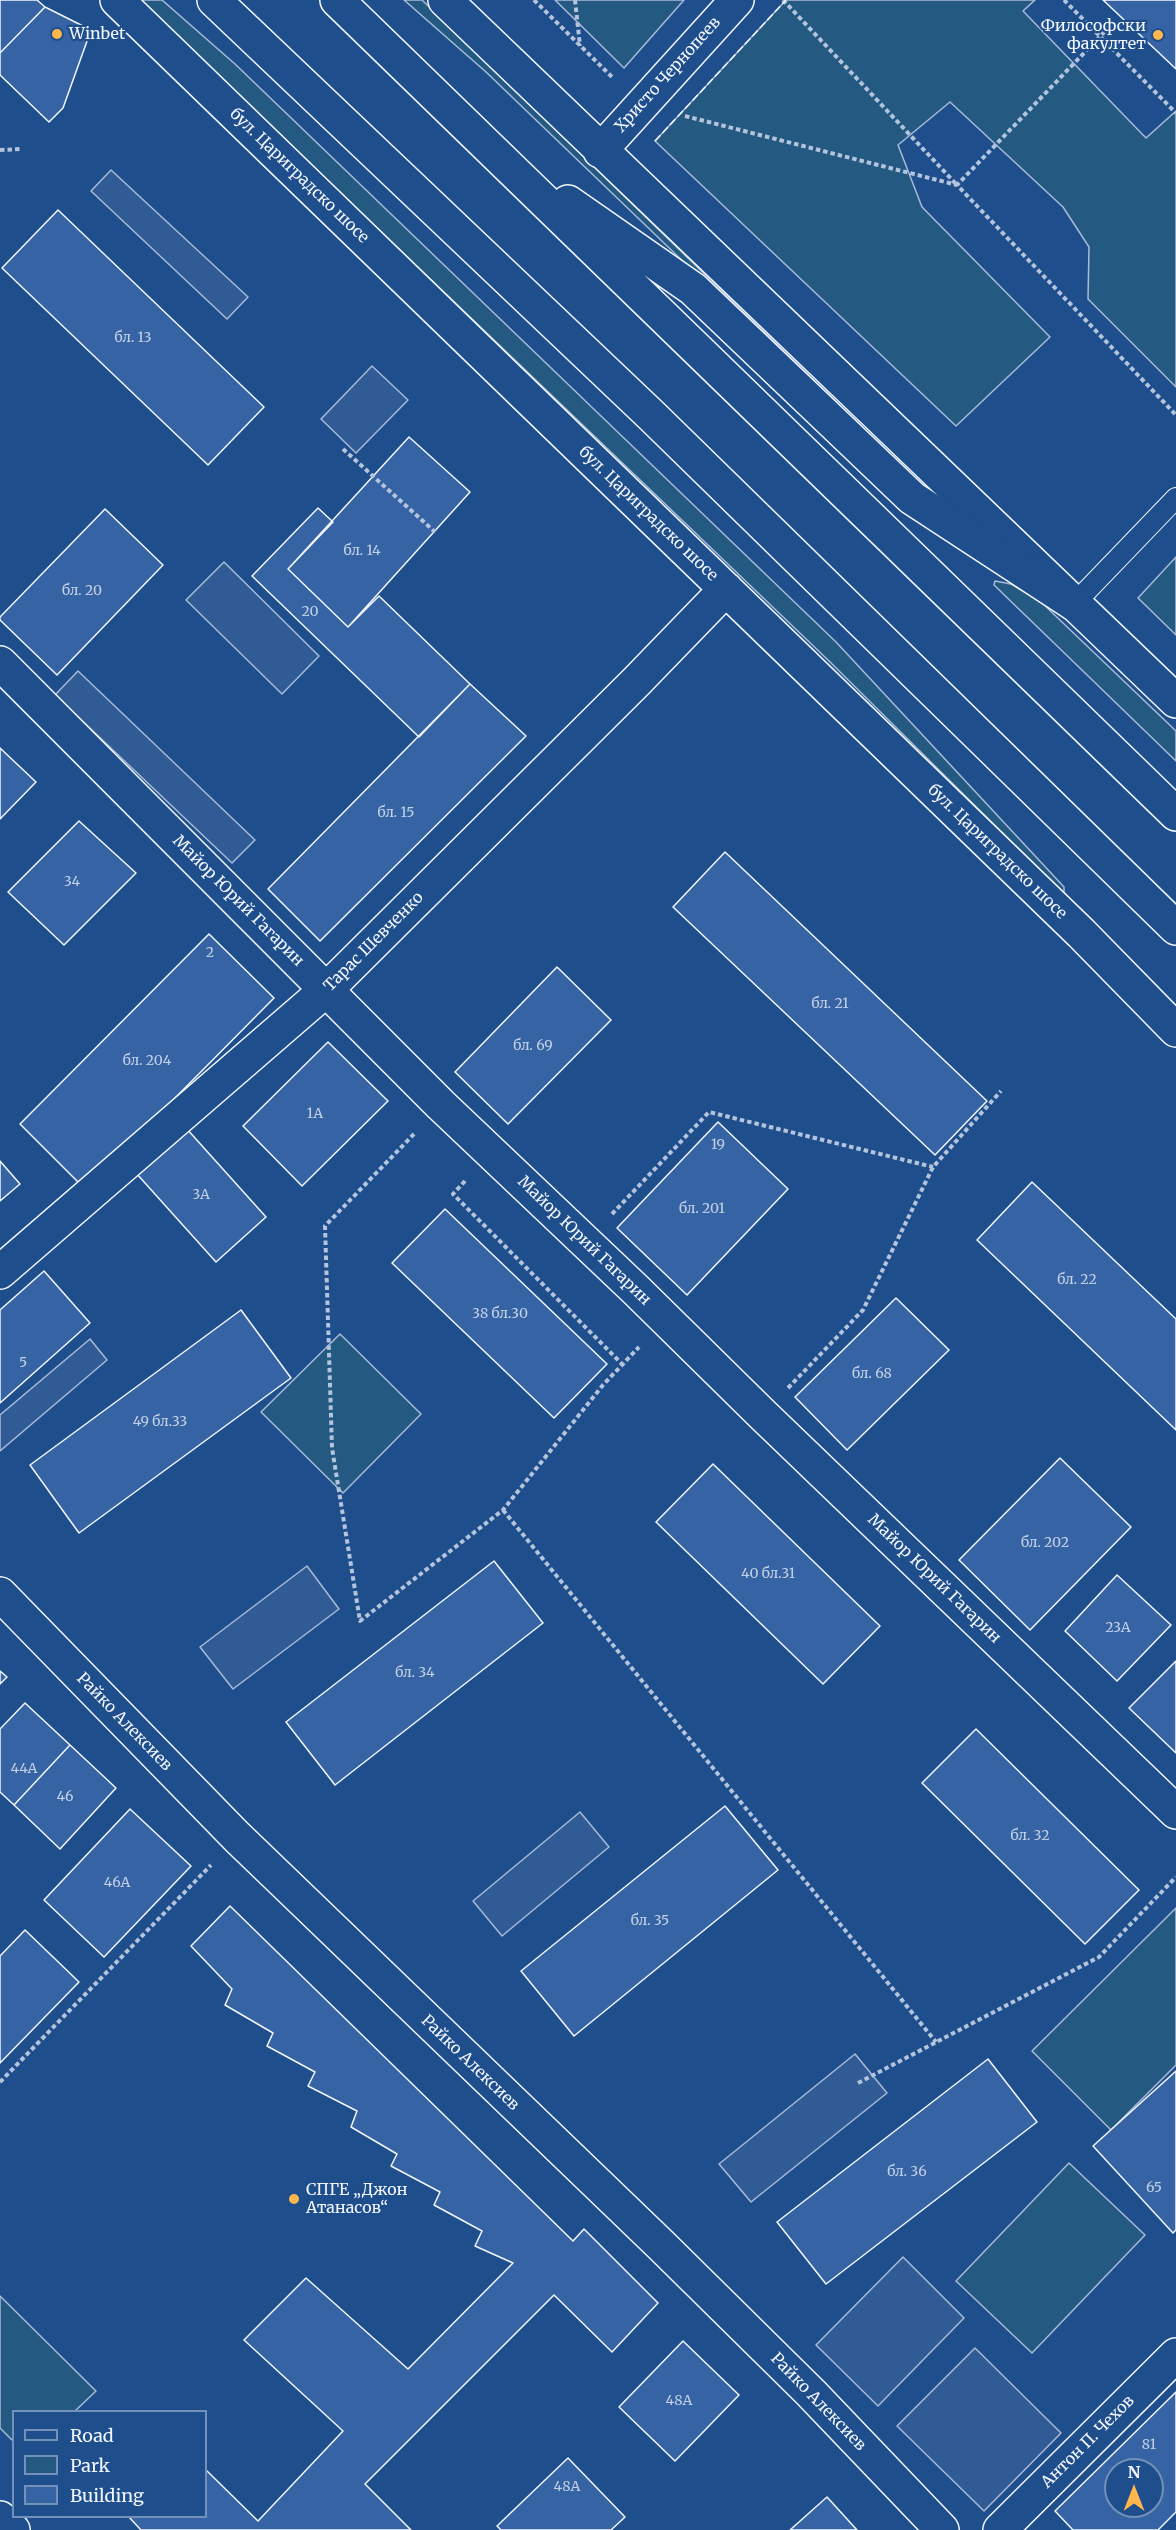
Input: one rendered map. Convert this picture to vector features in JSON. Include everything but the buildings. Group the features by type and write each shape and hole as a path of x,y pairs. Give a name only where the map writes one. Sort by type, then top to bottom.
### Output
{"main road":[{"name":"бул. Цариградско шосе","path":"117,0 1081,933 1176,1030"},
{"path":"214,0 659,423 1176,928"},
{"path":"337,0 1176,814"},
{"path":"445,0 1176,701"},
{"name":"Христо Чернопеев","path":"600,151 737,0"},
{"path":"487,146 693,289 912,498 1074,604"},
{"name":"Тарас Шевченко","path":"0,1272 326,990 636,682 726,589"},
{"name":"Майор Юрий Гагарин","path":"0,663 441,1105 1176,1812"},
{"name":"Райко Алексиев","path":"0,1594 237,1837 662,2246 811,2393 942,2530"},
{"name":"Антон П. Чехов","path":"1000,2530 1176,2355"},
{"path":"0,2518 13,2530"}],"lane":[{"path":"1074,604 1176,498"}],"path":[{"path":"534,0 642,106 957,185"},
{"path":"575,0 580,46"},
{"path":"783,0 1176,415"},
{"path":"1064,0 1176,113"},
{"path":"957,185 1110,26"},
{"path":"0,150 21,149"},
{"path":"343,449 435,532"},
{"path":"762,1414 863,1310 933,1167 1001,1092"},
{"path":"441,1105 325,1226 332,1448 360,1621 503,1510 603,1385 664,1320"},
{"path":"586,1242 709,1112 933,1167"},
{"path":"492,1152 453,1194 622,1364"},
{"path":"503,1510 936,2042"},
{"path":"0,2082 237,1837"},
{"path":"858,2083 1099,1957 1176,1877"}],"green space":[{"path":"139,0 162,0 235,64 836,642 1064,887 1064,894 827,659"},
{"path":"404,0 422,0 924,487 921,490 486,72"},
{"path":"555,0 684,0 624,68"},
{"path":"786,0 1035,0 1023,11 1146,138 1176,111 1176,387 1088,299 1089,247 1063,207 950,102 898,145 922,207 1050,337 956,426 655,141"},
{"path":"1176,557 1176,635 1138,598"},
{"path":"995,581 1011,584 1040,601 1176,731 1176,761 994,585"},
{"path":"340,1334 421,1414 343,1493 261,1412"},
{"path":"1176,1908 1176,2065 1111,2130 1032,2051"},
{"path":"1069,2163 1145,2235 1032,2353 956,2281"},
{"path":"0,2296 96,2391 76,2410 12,2410 12,2440 0,2428"}],"shaded area":[{"path":"111,170 248,297 227,319 91,191"},
{"path":"372,366 408,400 356,453 321,419"},
{"path":"224,562 319,656 282,694 186,600"},
{"path":"78,671 255,840 232,863 55,695"},
{"path":"90,1339 107,1360 0,1451 0,1415"},
{"path":"307,1566 339,1609 233,1689 200,1647"},
{"path":"580,1812 609,1847 502,1936 473,1901"},
{"path":"855,2054 887,2093 751,2202 719,2164"},
{"path":"903,2257 964,2318 878,2406 816,2345"},
{"path":"975,2348 1061,2433 984,2511 897,2426"}],"fence":[{"path":"655,141 786,0"}],"place":[{"name":"Winbet","path":"57,34"},
{"name":"Философски факултет","path":"1158,35"},
{"name":"СПГЕ „Джон Атанасов“","path":"294,2199"}]}
